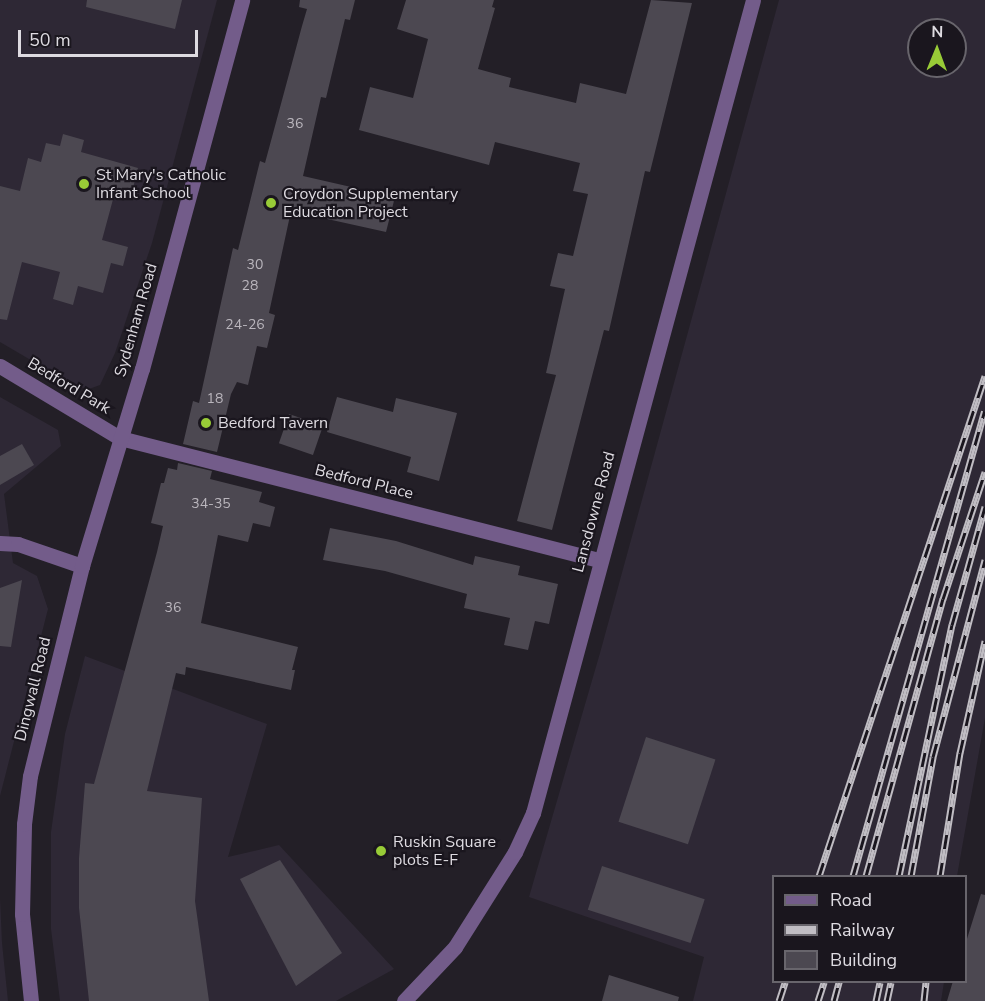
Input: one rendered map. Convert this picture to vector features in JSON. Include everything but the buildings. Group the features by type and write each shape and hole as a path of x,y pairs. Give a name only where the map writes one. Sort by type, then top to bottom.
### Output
{"street":[{"name":"Sydenham Road","path":"82,566 242,0"},
{"name":"Lansdowne Road","path":"404,1001 443,962 478,911 515,852 533,813 753,0"},
{"name":"Bedford Park","path":"0,366 120,438"},
{"name":"Bedford Place","path":"120,438 600,560"},
{"path":"0,543 18,544 82,566"},
{"name":"Dingwall Road","path":"31,1001 22,914 26,802 82,566"}],"shaded area":[{"name":"St Mary's Catholic Infant School","path":"0,0 217,0 152,243 115,353 100,385 89,389 75,386 0,342"},
{"path":"779,0 985,0 985,718 957,875 772,875 772,983 944,983 941,1001 693,1001 704,957 529,897 600,653"},
{"path":"0,397 58,430 61,446 4,494 13,563 37,576 48,609 0,796"},
{"path":"85,656 267,724 228,857 279,845 394,969 336,1001 60,1001 51,929 51,832 65,734"},
{"path":"0,898 2,943 8,1001 0,1001"}],"railway":[{"path":"819,875 985,376"},
{"path":"853,875 985,411"},
{"path":"866,875 943,599 985,472"},
{"path":"899,875 952,625 985,507"},
{"path":"911,875 933,757 985,560"},
{"path":"940,875 960,753 985,641"},
{"path":"779,1001 785,983"},
{"path":"818,1001 824,983"},
{"path":"834,1001 839,983"},
{"path":"876,1001 880,983"},
{"path":"887,1001 891,983"},
{"path":"924,1001 926,983"}],"place":[{"name":"St Mary's Catholic Infant School","path":"84,184"},
{"name":"Croydon Supplementary Education Project","path":"271,203"},
{"name":"Bedford Tavern","path":"206,423"},
{"name":"Ruskin Square plots E-F","path":"381,851"}]}
